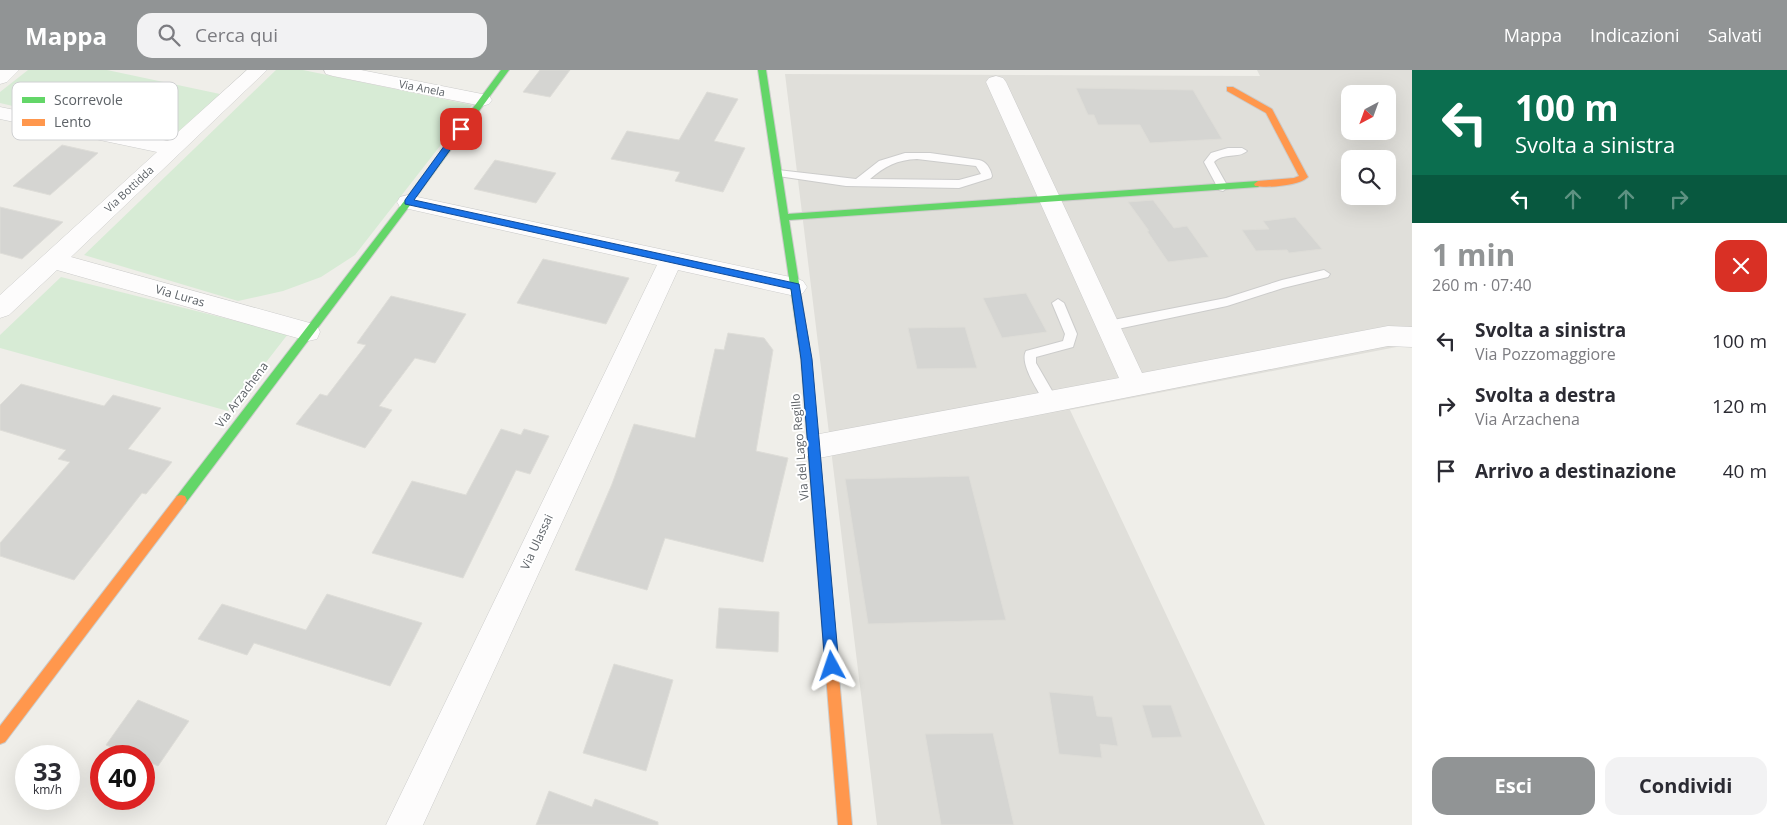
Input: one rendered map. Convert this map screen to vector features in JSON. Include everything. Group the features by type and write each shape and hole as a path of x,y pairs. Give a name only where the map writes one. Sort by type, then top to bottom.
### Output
{"street":[{"path":"0,78 10,70"},
{"name":"Via Bottidda","path":"0,309 258,70"},
{"name":"Via Anela","path":"333,70 482,100"},
{"name":"Via Arzachena","path":"0,737 408,202 505,70"},
{"name":"Via del Lago Regillo","path":"762,70 806,359 845,825"},
{"path":"996,82 1135,385"},
{"path":"785,217 1295,182 1304,177 1268,111 1230,89"},
{"path":"130,140 173,149"},
{"path":"408,202 795,287"},
{"name":"Via Ulassai","path":"404,825 671,259"},
{"name":"Via Luras","path":"52,260 308,332"},
{"path":"814,447 1388,336 1412,337"}],"lane":[{"path":"1223,186 1209,162 1212,156 1220,153 1242,151"},
{"path":"778,173 859,182 959,184 987,176 986,171 979,163 918,155 895,158 884,163 859,182"},
{"path":"1108,326 1227,302 1282,284 1324,274"},
{"path":"1051,401 1030,363 1030,354 1069,344 1071,334 1058,303"}],"shaded area":[{"path":"1257,70 1412,70 1412,344 1070,410 1265,825 877,825 785,74 1260,76"}],"green space":[{"path":"28,70 107,70 164,82 13,82"},
{"path":"276,70 303,70 472,105 355,255 321,277 283,291 238,301 84,255"},
{"path":"12,83 12,106 0,103 0,92"},
{"path":"178,85 220,94 179,136"},
{"path":"61,277 288,334 228,411 0,348 0,335"}],"building":[{"path":"540,70 570,70 550,97 523,92"},
{"path":"1076,88 1193,90 1222,139 1150,143 1140,125 1098,125 1094,115 1088,115"},
{"path":"707,92 738,99 714,141 745,148 723,192 675,181 680,172 611,159 627,131 679,140"},
{"path":"62,145 98,153 50,195 13,186"},
{"path":"495,160 556,173 536,203 474,189"},
{"path":"1153,200 1174,228 1187,226 1209,257 1168,262 1128,202"},
{"path":"0,207 63,222 22,259 0,253"},
{"path":"1295,217 1322,249 1289,253 1287,250 1256,251 1242,230 1269,229 1263,221"},
{"path":"543,259 629,278 606,324 517,303"},
{"path":"1026,293 1047,332 1002,338 983,298"},
{"path":"391,296 466,314 435,363 415,358 379,406 392,410 365,448 296,424 320,394 327,396 366,345 357,343"},
{"path":"965,327 977,368 917,369 908,328"},
{"path":"728,333 764,338 773,350 756,451 788,458 763,562 665,538 647,590 575,570 612,484 634,424 695,438 715,349 724,350"},
{"path":"21,384 104,406 113,395 161,408 128,449 172,462 146,494 142,493 74,580 0,556 0,543 70,462 58,459 66,450 0,430 0,405"},
{"path":"501,429 521,435 524,429 549,436 530,474 516,470 463,578 372,553 412,481 466,495"},
{"path":"969,476 1006,620 868,624 845,479"},
{"path":"327,594 422,623 390,686 254,643 247,655 198,639 222,604 306,630"},
{"path":"719,608 779,612 778,652 716,648"},
{"path":"614,664 673,680 646,771 583,753"},
{"path":"1049,692 1093,696 1097,716 1112,717 1118,746 1100,744 1102,758 1059,754"},
{"path":"138,700 189,721 158,766 155,765 155,745 106,745"},
{"path":"1142,705 1171,705 1182,737 1152,738"},
{"path":"993,733 1014,825 941,825 925,734"},
{"path":"549,791 592,807 595,799 658,822 658,825 536,825"}],"traffic: fast":[{"path":"181,500 408,202 505,70"},
{"path":"762,70 806,359 823,562"},
{"path":"785,217 1258,184"}],"traffic: slow":[{"path":"1230,89 1269,111 1304,177 1295,181 1258,184"},
{"path":"0,737 181,500"},
{"path":"823,562 845,825"}],"route":[{"path":"461,129 408,202 795,287 806,359 832,666"}]}
